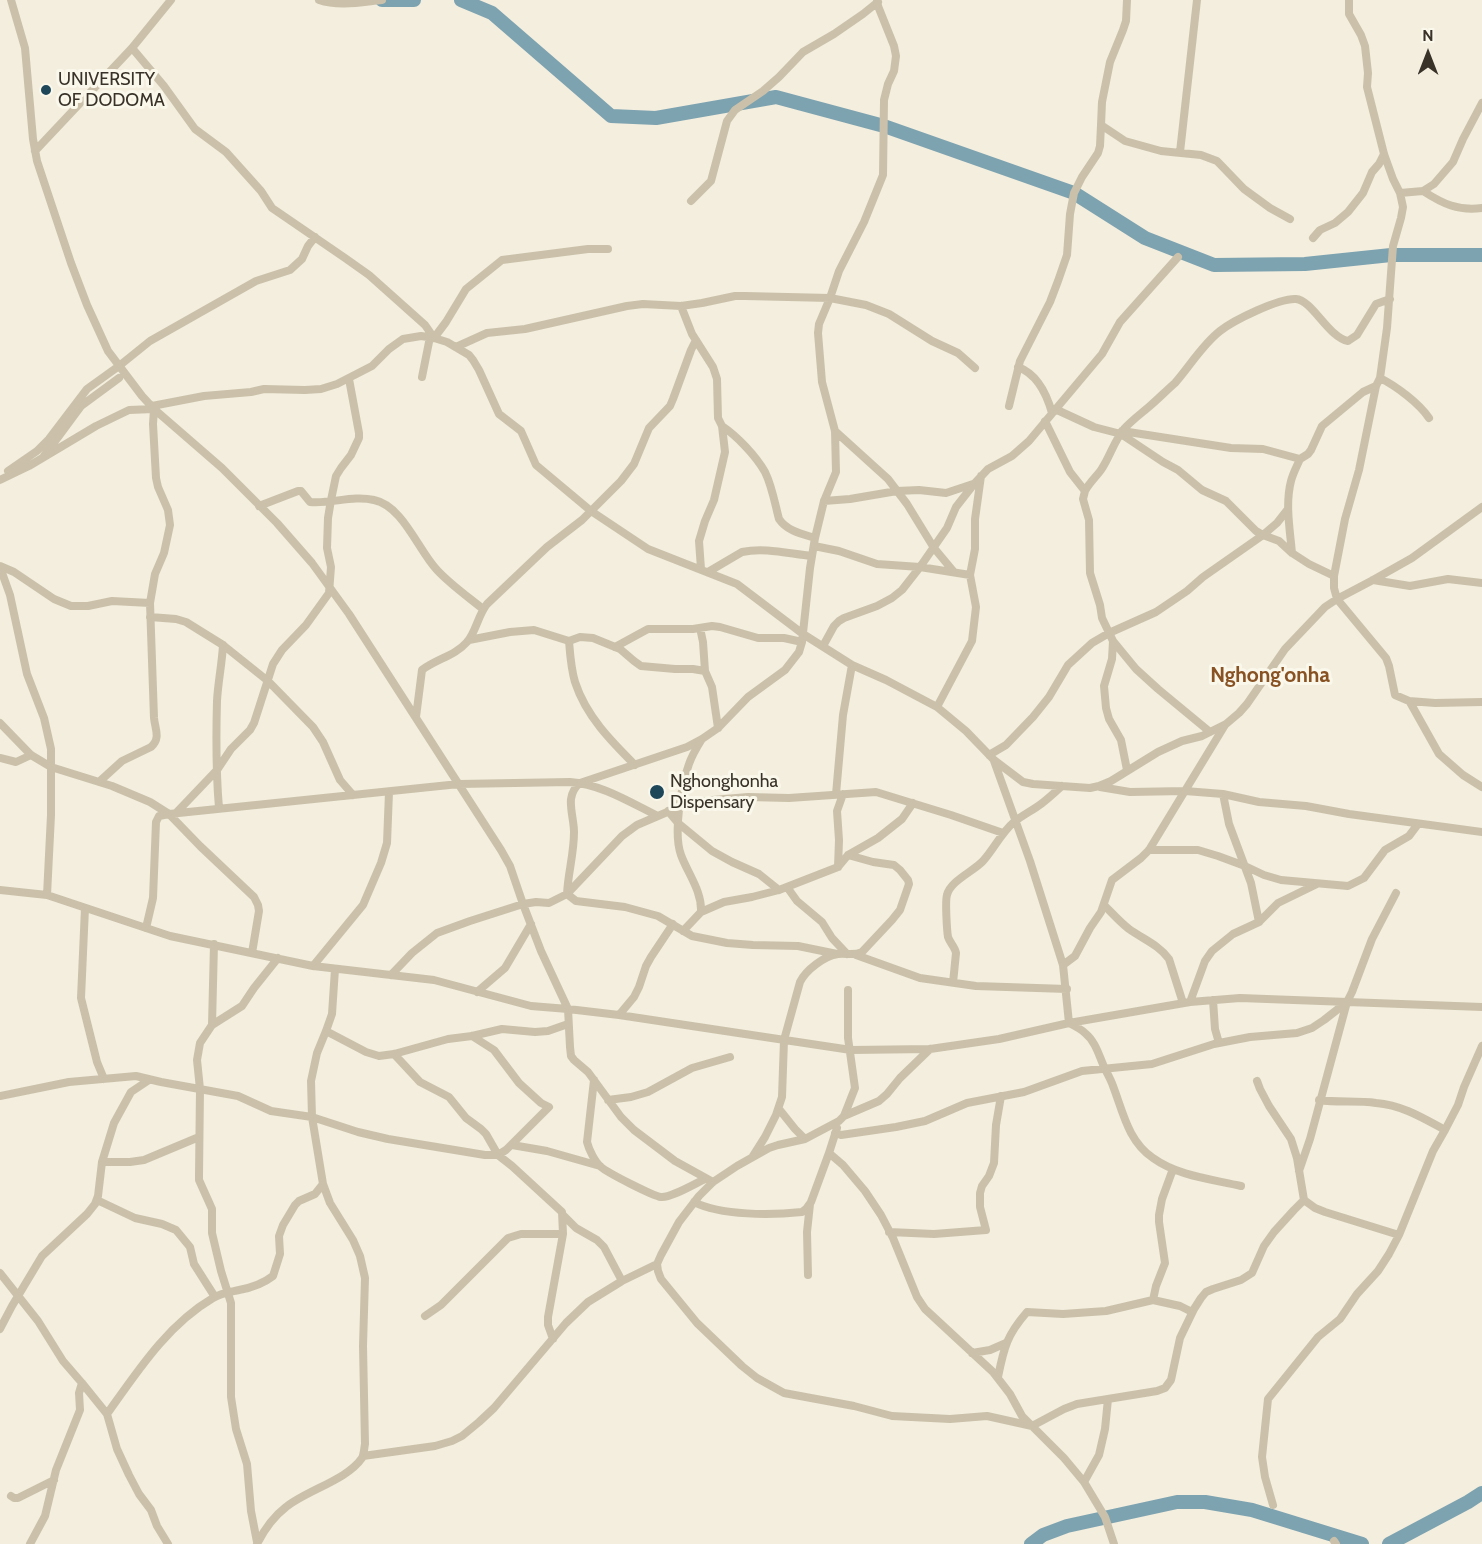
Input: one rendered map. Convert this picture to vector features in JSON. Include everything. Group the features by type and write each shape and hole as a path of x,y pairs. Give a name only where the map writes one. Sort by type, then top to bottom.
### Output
{"street":[{"path":"11,0 25,48 37,161 71,263 108,351 142,396 222,468 296,544 329,586 416,717 510,866 541,951 568,1008 571,1056 583,1066 621,1117 634,1130 675,1161 713,1182"},
{"path":"35,151 132,48 171,0"},
{"path":"319,0 338,4 382,0"},
{"path":"1009,406 1024,351 1050,302 1066,255 1074,193 1098,153 1102,102 1110,62 1126,21 1127,0"},
{"path":"1180,152 1197,0"},
{"path":"1349,0 1349,14 1362,35 1365,46 1367,87 1384,154 1400,193 1403,207 1393,246 1390,299 1380,378 1376,386 1359,470 1345,519 1334,576 1334,588 1337,598 1386,658 1397,697 1408,701 1435,703 1482,702"},
{"path":"147,928 153,898 156,822 159,816 459,784 580,783 687,747 702,739 718,728 747,697 785,670 799,652 803,638 812,556 824,501 836,472 834,431 822,382 819,324 839,271 864,222 883,175 884,100 894,71 896,56 878,1 834,34 803,52 779,78 735,110 727,121 711,181 691,201"},
{"path":"132,48 164,86 195,129 226,152 261,191 272,208 369,276 425,325 432,338"},
{"path":"1400,193 1423,191 1434,184 1453,162 1482,103"},
{"path":"1101,125 1125,141 1161,151 1201,155 1217,161 1244,189 1290,219"},
{"path":"1313,238 1320,230 1335,223 1348,212 1362,193 1384,154"},
{"path":"1423,191 1439,202 1460,208 1482,208"},
{"path":"0,478 37,451 49,439 87,389 150,341 256,281 290,270 302,259 315,237"},
{"path":"422,377 432,338 446,322 466,289 502,260 588,249 608,249"},
{"path":"823,646 839,621 876,606 902,590 934,548 947,528 956,507 974,484 988,469 1012,456 1024,446 1102,354 1120,322 1178,257"},
{"path":"456,346 488,333 525,328 627,306 643,304 681,306 735,296 830,298 866,305 889,314 933,342 958,353 975,368"},
{"path":"1210,732 1148,680 1113,641 1102,618 1090,573 1089,520 1083,500 1085,491 1088,484 1103,468 1121,433 1174,383 1218,332 1230,323 1266,307 1295,299 1303,301 1333,332 1344,341 1348,341 1357,335 1376,304 1390,299"},
{"path":"681,306 692,334 713,367 717,379 718,418 722,426 725,452 714,500 699,541 704,571"},
{"path":"0,478 42,459 96,426 129,410 204,396 264,389 313,390 337,384 372,366 403,339 432,338 456,346 473,360 499,414 521,431 536,465 591,511 648,549 737,584 803,638 823,646 852,665 937,707 1023,782 1090,788 1111,781 1166,748 1226,724 1247,704 1285,649 1325,607 1337,598 1412,558 1482,507"},
{"path":"416,717 422,670 459,650 469,640 483,609 491,599 547,547 582,520 621,481 634,464 648,428 670,406 696,340"},
{"path":"1018,367 1035,378 1054,411 1094,427 1121,433 1231,448 1263,449 1300,459"},
{"path":"42,459 81,406 119,378"},
{"path":"1380,378 1404,394 1429,418"},
{"path":"173,813 217,770 252,727 273,664 329,593 331,567 327,548 331,500 336,476 351,455 359,438 349,379"},
{"path":"1292,553 1288,509 1292,479 1300,459 1308,454 1322,426 1363,392 1376,386"},
{"path":"100,781 117,765 151,747 156,740 150,603 155,574 164,553 170,525 168,510 156,478 153,407"},
{"path":"1045,421 1070,472 1085,491"},
{"path":"722,426 730,431 765,472 779,519 790,529 815,542 877,564 920,567 970,575"},
{"path":"834,431 888,479 907,504 934,548 954,572"},
{"path":"1121,433 1178,470 1202,490 1226,501 1256,531 1279,541 1309,564 1334,576"},
{"path":"937,707 972,640 976,607 970,575 975,549 975,519 981,476"},
{"path":"824,501 897,491 919,490 946,493 974,484"},
{"path":"260,506 295,491 301,491 310,502 368,499 387,504 402,520 436,570 483,609"},
{"path":"992,757 1033,717 1049,697 1065,669 1097,639 1156,612 1187,591 1211,571 1263,535 1288,509"},
{"path":"704,571 748,551 812,556"},
{"path":"0,567 14,572 54,599 71,606 88,606 112,601 150,603"},
{"path":"0,567 10,595 27,675 41,709 49,738 51,767 47,895"},
{"path":"1373,580 1410,586 1448,579 1482,583"},
{"path":"150,617 182,620 223,645 268,681 313,727 323,742 340,780 353,795"},
{"path":"615,647 648,629 712,626 758,638 803,638"},
{"path":"700,628 705,671 712,687 718,728"},
{"path":"469,640 534,630 569,641 580,637 589,638 620,649 641,666 705,671"},
{"path":"569,641 574,681 587,710 635,765"},
{"path":"1113,641 1112,659 1104,682 1104,690 1107,714 1119,734 1127,770"},
{"path":"219,808 218,701 223,645"},
{"path":"838,867 837,811 843,715 852,665"},
{"path":"1408,701 1439,754 1463,775 1482,787"},
{"path":"0,723 31,755 51,767 100,781 173,813 200,846 254,897 259,911 252,953"},
{"path":"1063,966 1075,956 1104,905 1112,880 1149,850 1226,724"},
{"path":"701,912 700,897 679,848 678,808 689,765 702,739"},
{"path":"0,758 16,762 31,755"},
{"path":"992,757 1037,880 1063,966 1070,1023"},
{"path":"580,783 612,794 658,816"},
{"path":"567,894 573,858 572,797 580,783"},
{"path":"953,983 956,953 948,935 947,894 965,873 983,861 1015,821 1042,804 1062,786"},
{"path":"1099,786 1130,792 1185,791 1223,794 1259,802 1306,806 1482,832"},
{"path":"313,966 363,905 387,843 390,792"},
{"path":"391,975 412,953 437,933 523,904 549,903 567,894 622,836 637,825 668,811 696,803 729,798 789,798 876,792 1003,834"},
{"path":"1223,794 1229,824 1251,883 1259,922"},
{"path":"683,931 701,912 724,902 783,888 838,867 848,855 878,838 902,819 913,803"},
{"path":"668,811 678,823 712,851 783,888 822,922 832,939 852,955"},
{"path":"1149,850 1198,850 1281,880 1348,886 1360,881 1385,850 1409,836 1418,824"},
{"path":"848,855 894,865 909,884 897,914 865,949 852,955"},
{"path":"1186,1002 1212,951 1228,937 1259,922 1278,903 1317,884"},
{"path":"0,890 47,895 170,936 313,966 434,980 531,1006 619,1015 850,1050 930,1049 999,1039 1070,1023 1186,1002 1240,998 1482,1007"},
{"path":"1299,1171 1347,1002 1372,939 1396,893"},
{"path":"567,894 576,901 625,907 658,916 692,936 727,943 762,946 788,945 852,955 915,977 953,983 1066,989"},
{"path":"1104,905 1130,929 1166,954 1186,1002"},
{"path":"85,908 81,998 98,1066 104,1079"},
{"path":"477,993 505,968 531,924"},
{"path":"619,1015 634,997 646,966 673,924"},
{"path":"212,1024 214,944"},
{"path":"753,1157 765,1137 782,1098 784,1040 800,982 810,969 837,954"},
{"path":"257,1543 251,1511 247,1464 236,1429 231,1397 232,1310 212,1233 212,1209 200,1180 200,1089 197,1060 200,1043 212,1024 242,1006 278,958"},
{"path":"257,1543 263,1532 286,1507 352,1468 363,1456 365,1278 360,1256 353,1240 330,1203 323,1184 312,1117 311,1086 317,1053 332,1014 334,969"},
{"path":"808,1275 807,1232 810,1204 835,1133 855,1088 848,1028 848,990"},
{"path":"1214,1000 1215,1029 1220,1043"},
{"path":"835,1133 842,1135 932,1119 967,1103 1035,1089 1076,1073 1152,1064 1220,1043 1250,1037 1297,1033 1312,1028 1347,1002"},
{"path":"1070,1023 1085,1032 1096,1047 1113,1086 1124,1120 1132,1134 1152,1158 1191,1175 1241,1186"},
{"path":"326,1031 378,1056 502,1029 535,1032 548,1031 568,1024"},
{"path":"0,1096 69,1082 136,1076 238,1096 278,1113 312,1117 388,1139 485,1155 498,1155 512,1145 525,1129 549,1107 541,1103 515,1079 494,1050 472,1036"},
{"path":"1273,1505 1262,1457 1268,1399 1318,1337 1340,1319 1378,1271 1400,1235 1432,1151 1446,1130 1458,1105 1464,1086 1480,1056 1482,1046"},
{"path":"930,1049 879,1101 841,1118 805,1139 777,1145 713,1182 679,1222 657,1264 661,1279 697,1323 751,1373 784,1393 854,1406 892,1416 950,1419 987,1416 1032,1426 1064,1408 1157,1391 1165,1388 1171,1380 1180,1338 1192,1312 1206,1292 1241,1280 1252,1273 1264,1246 1274,1232 1305,1200"},
{"path":"394,1054 420,1082 449,1097 466,1118 486,1134 498,1155 558,1207 576,1228 591,1236 604,1247 622,1281"},
{"path":"608,1100 648,1092 696,1066 730,1057"},
{"path":"0,1329 42,1256 87,1214 97,1200 102,1162 117,1116 131,1092 149,1080"},
{"path":"594,1080 587,1142 600,1166"},
{"path":"1257,1081 1269,1106 1291,1138 1305,1200 1325,1212 1400,1235"},
{"path":"889,1232 934,1234 986,1230 980,1206 980,1192 994,1163 1001,1096"},
{"path":"1319,1100 1385,1104 1412,1112 1446,1130"},
{"path":"778,1109 805,1139"},
{"path":"102,1162 144,1160 199,1137"},
{"path":"512,1145 547,1151 600,1166 662,1197 705,1179"},
{"path":"829,1153 848,1170 880,1215 921,1303 931,1316 998,1377 1022,1416 1064,1458 1084,1482 1105,1517 1114,1544"},
{"path":"1153,1300 1165,1263 1159,1215 1173,1169"},
{"path":"107,1414 148,1358 186,1318 215,1297 247,1288 273,1276 280,1254 279,1236 283,1225 295,1205 315,1194 323,1184"},
{"path":"97,1200 135,1218 162,1224 176,1230 190,1247 194,1264 215,1297"},
{"path":"694,1202 709,1208 751,1214 802,1212 810,1204"},
{"path":"553,1339 548,1317 563,1215"},
{"path":"425,1316 441,1305 454,1289 477,1270 508,1238 521,1234 562,1234"},
{"path":"363,1456 435,1446 462,1436 494,1408 566,1323 588,1302 622,1281 657,1264"},
{"path":"0,1272 38,1321 63,1361 107,1414 117,1449 129,1475 151,1510 168,1544"},
{"path":"998,1377 1006,1343 1013,1328 1027,1311 1063,1314 1106,1311 1153,1300 1180,1306 1192,1312"},
{"path":"972,1353 990,1350 1006,1343"},
{"path":"30,1544 45,1516 56,1470 80,1410 79,1393 82,1383"},
{"path":"1084,1482 1099,1455 1108,1399"},
{"path":"10,1496 18,1498 54,1480"}],"waterway":[{"path":"382,0 414,0"},
{"path":"461,0 492,13 611,116 656,118 776,97 884,126 1074,193 1145,238 1214,265 1305,264 1391,255 1482,255"},
{"path":"1389,1544 1482,1493"},
{"path":"1031,1544 1043,1535 1067,1526 1177,1502 1205,1502 1252,1510 1362,1544"}],"place":[{"name":"UNIVERSITY OF DODOMA","path":"46,90"},
{"name":"Nghonghonha Dispensary","path":"657,792"}],"district":[{"name":"Nghong'onha","path":"1270,676"}]}
